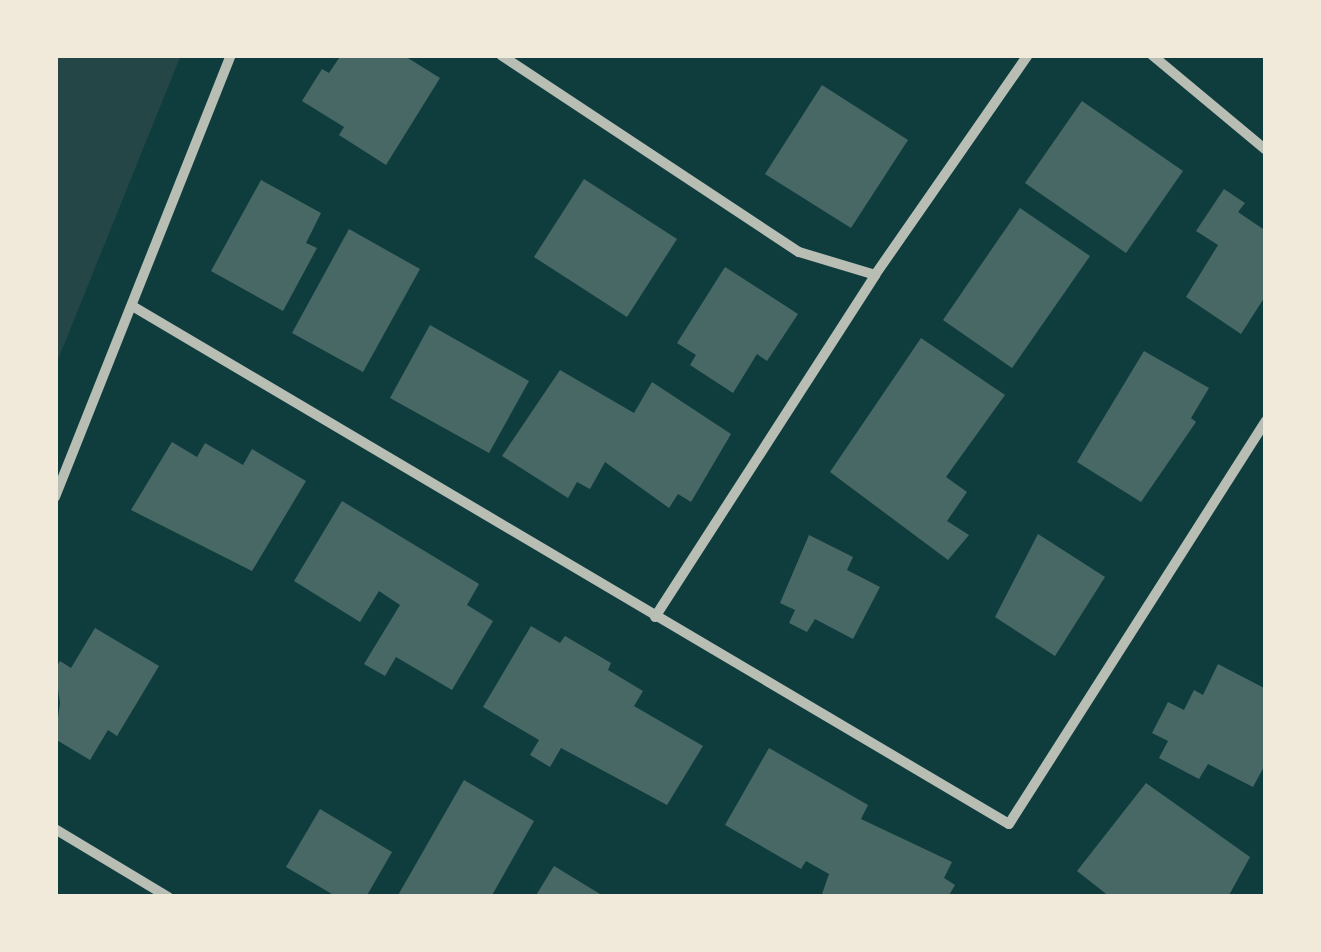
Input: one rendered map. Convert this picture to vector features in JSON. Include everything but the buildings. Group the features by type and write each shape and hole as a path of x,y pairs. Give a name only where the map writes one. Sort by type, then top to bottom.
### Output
{"street":[{"path":"55,497 134,307 230,55"},
{"path":"501,55 799,252 876,274"},
{"path":"655,617 876,274 1028,55"},
{"path":"1152,55 1266,150"},
{"path":"134,307 1009,824 1266,421"},
{"path":"55,829 168,897"}],"shaded area":[{"path":"55,55 181,55 55,367"}]}
